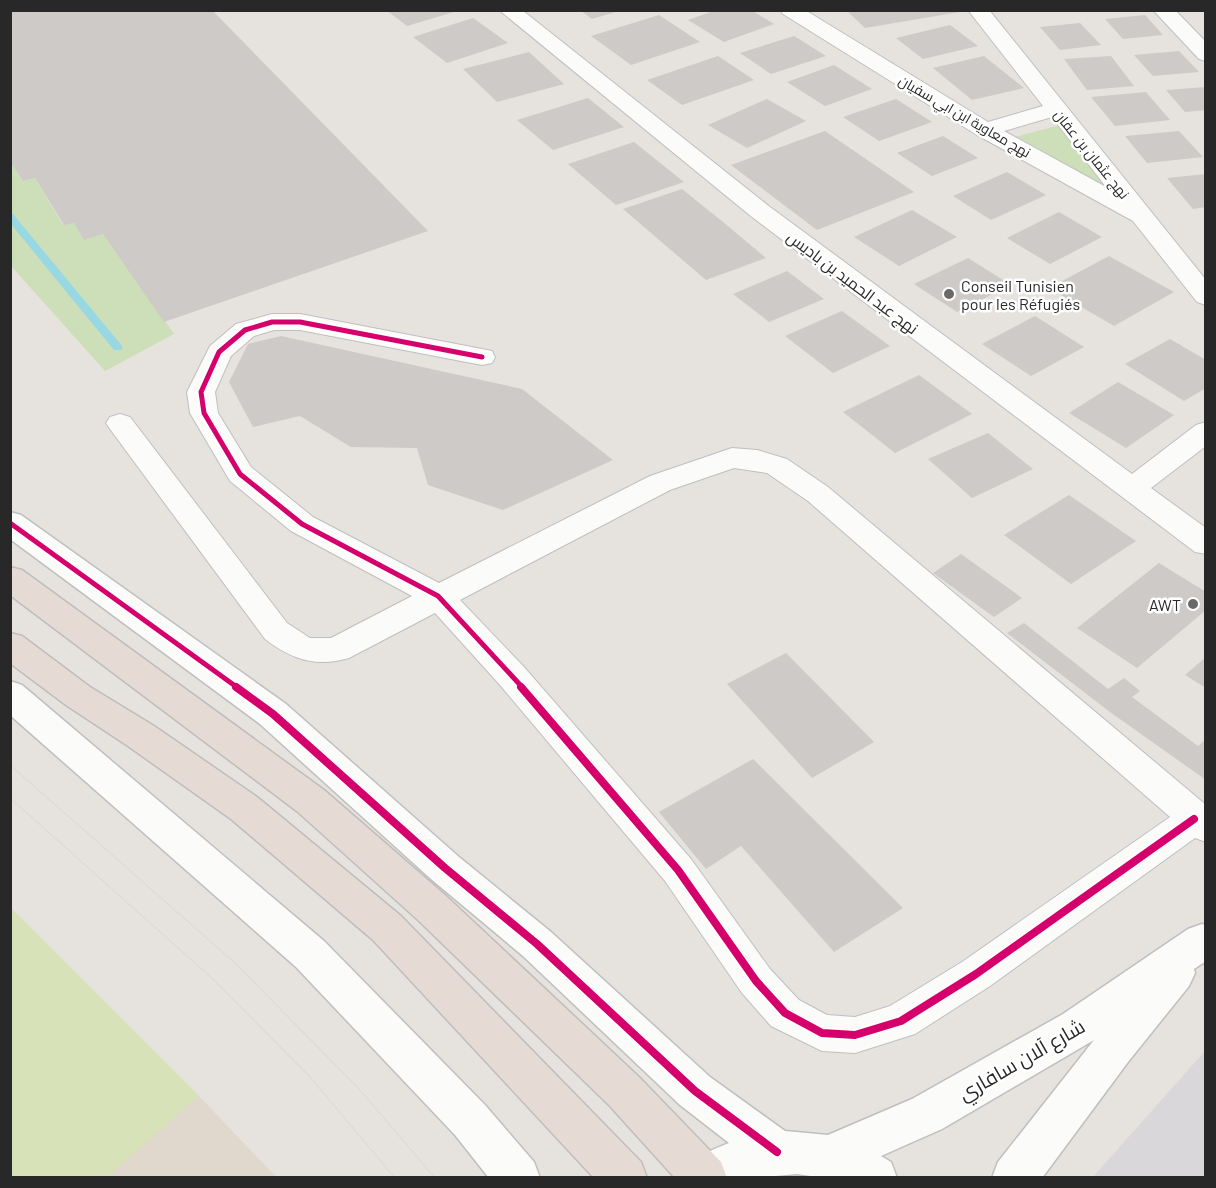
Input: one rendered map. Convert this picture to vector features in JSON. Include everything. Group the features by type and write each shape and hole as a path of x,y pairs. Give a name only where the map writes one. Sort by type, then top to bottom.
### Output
{"highway":[{"path":"10,578 311,801 432,908 624,1091 707,1178"},
{"path":"10,645 78,696 141,735 244,808 387,928 625,1178"}],"street":[{"name":"نهج عبد الحميد بن باديس","path":"509,10 770,219 1206,544"},
{"name":"نهج معاوية ابن ابي سفيان","path":"790,10 985,130 1142,216"},
{"name":"نهج عثمان بن عفان","path":"978,10 1206,297"},
{"path":"1163,10 1206,55"},
{"path":"985,130 1055,109"},
{"path":"120,423 276,631 295,645 312,652 337,649 438,596 660,483 732,458 777,466 818,494 1200,823 976,974 901,1021 855,1035 822,1033 785,1013 756,981 678,870 520,685 438,596 302,524 240,474 204,413 201,392 219,352 245,330 272,322 300,322 482,357"},
{"path":"1131,489 1206,431"},
{"path":"10,523 273,714 445,868 537,944 695,1091 777,1152"},
{"path":"10,694 310,954 470,1120 518,1178"},
{"name":"شارع آلان سافاري","path":"828,1157 927,1114 1078,1027 1204,939"},
{"name":"شارع آلان سافاري","path":"1014,1178 1113,1048 1204,939"},
{"path":"707,1178 758,1154 777,1152 828,1157 853,1164 875,1178"}],"shaded area":[{"path":"10,908 199,1096 276,1177 11,1177"},
{"path":"1205,1051 1205,1177 1093,1177"}],"green space":[{"path":"1060,125 1119,198 1015,137"},
{"path":"10,162 23,181 35,178 63,225 74,223 84,239 103,234 174,334 105,371 11,266"},
{"path":"11,908 199,1096 107,1177 11,1177"}],"building":[{"path":"10,10 212,10 428,231 164,322 103,234 84,240 74,223 64,225 35,178 23,181 10,162"},
{"path":"386,10 457,10 457,11 407,26"},
{"path":"580,10 619,10 619,11 592,19"},
{"path":"716,10 751,10 774,24 724,42 688,20"},
{"path":"846,10 960,10 960,12 865,28"},
{"path":"659,15 700,42 631,65 591,36"},
{"path":"1145,15 1163,35 1123,39 1105,19"},
{"path":"473,18 508,43 447,63 413,37"},
{"path":"1080,23 1101,45 1060,50 1040,27"},
{"path":"950,25 978,46 923,59 896,38"},
{"path":"794,36 826,56 771,74 740,53"},
{"path":"1179,51 1199,72 1153,76 1134,55"},
{"path":"529,52 564,84 497,102 463,69"},
{"path":"718,56 754,80 682,105 647,80"},
{"path":"984,56 1024,88 972,100 933,68"},
{"path":"1111,56 1134,86 1087,90 1064,59"},
{"path":"834,65 872,89 825,106 787,82"},
{"path":"1206,87 1206,110 1185,112 1166,90"},
{"path":"1146,92 1170,120 1115,126 1091,97"},
{"path":"588,98 624,127 553,150 517,120"},
{"path":"767,99 806,121 747,148 708,125"},
{"path":"896,99 932,122 879,141 843,117"},
{"path":"825,131 914,192 817,230 731,165"},
{"path":"1179,131 1203,157 1147,163 1125,136"},
{"path":"943,136 978,158 932,176 897,153"},
{"path":"634,142 684,182 616,205 568,164"},
{"path":"1007,172 1046,195 991,220 953,196"},
{"path":"1206,174 1206,207 1193,209 1167,178"},
{"path":"682,189 766,258 706,280 623,209"},
{"path":"912,210 957,237 899,266 854,237"},
{"path":"1059,212 1102,237 1050,264 1007,238"},
{"path":"1109,256 1174,292 1114,326 1049,288"},
{"path":"968,258 1011,285 957,312 914,284"},
{"path":"787,271 824,299 769,322 733,294"},
{"path":"842,311 890,346 833,373 785,336"},
{"path":"1035,316 1084,347 1031,376 982,344"},
{"path":"281,336 522,389 613,460 503,510 428,485 417,448 351,447 300,416 253,427 229,382 248,344"},
{"path":"1170,339 1206,360 1206,388 1184,401 1125,364"},
{"path":"919,375 972,414 895,453 843,412"},
{"path":"1118,382 1174,415 1126,448 1069,413"},
{"path":"988,433 1033,469 972,498 928,459"},
{"path":"1069,495 1136,541 1071,584 1004,535"},
{"path":"961,554 1022,598 994,617 933,573"},
{"path":"1159,563 1206,592 1206,610 1137,668 1077,628"},
{"path":"1024,623 1108,689 1124,678 1140,691 1132,697 1198,746 1206,739 1206,780 1110,712 1007,633"},
{"path":"786,653 874,742 812,778 727,684"},
{"path":"1206,657 1206,688 1185,675"},
{"path":"753,759 903,908 834,952 741,846 706,869 659,812"}],"waterway":[{"path":"10,216 118,348"}],"tram line":[{"path":"10,765 235,963 360,1090 435,1178"},
{"path":"10,798 213,979 310,1077 395,1178"}],"cycle path":[{"path":"482,357 300,322 272,322 245,330 219,352 201,392 204,413 240,474 302,524 438,596 512,676 678,870 756,981 785,1013 822,1033 855,1035 901,1021 976,974 1194,819"},
{"path":"10,523 273,714 445,868 537,944 695,1091 777,1152"}],"place":[{"name":"Conseil Tunisien pour les Réfugiés","path":"949,294"},
{"name":"AWT","path":"1193,604"}]}
